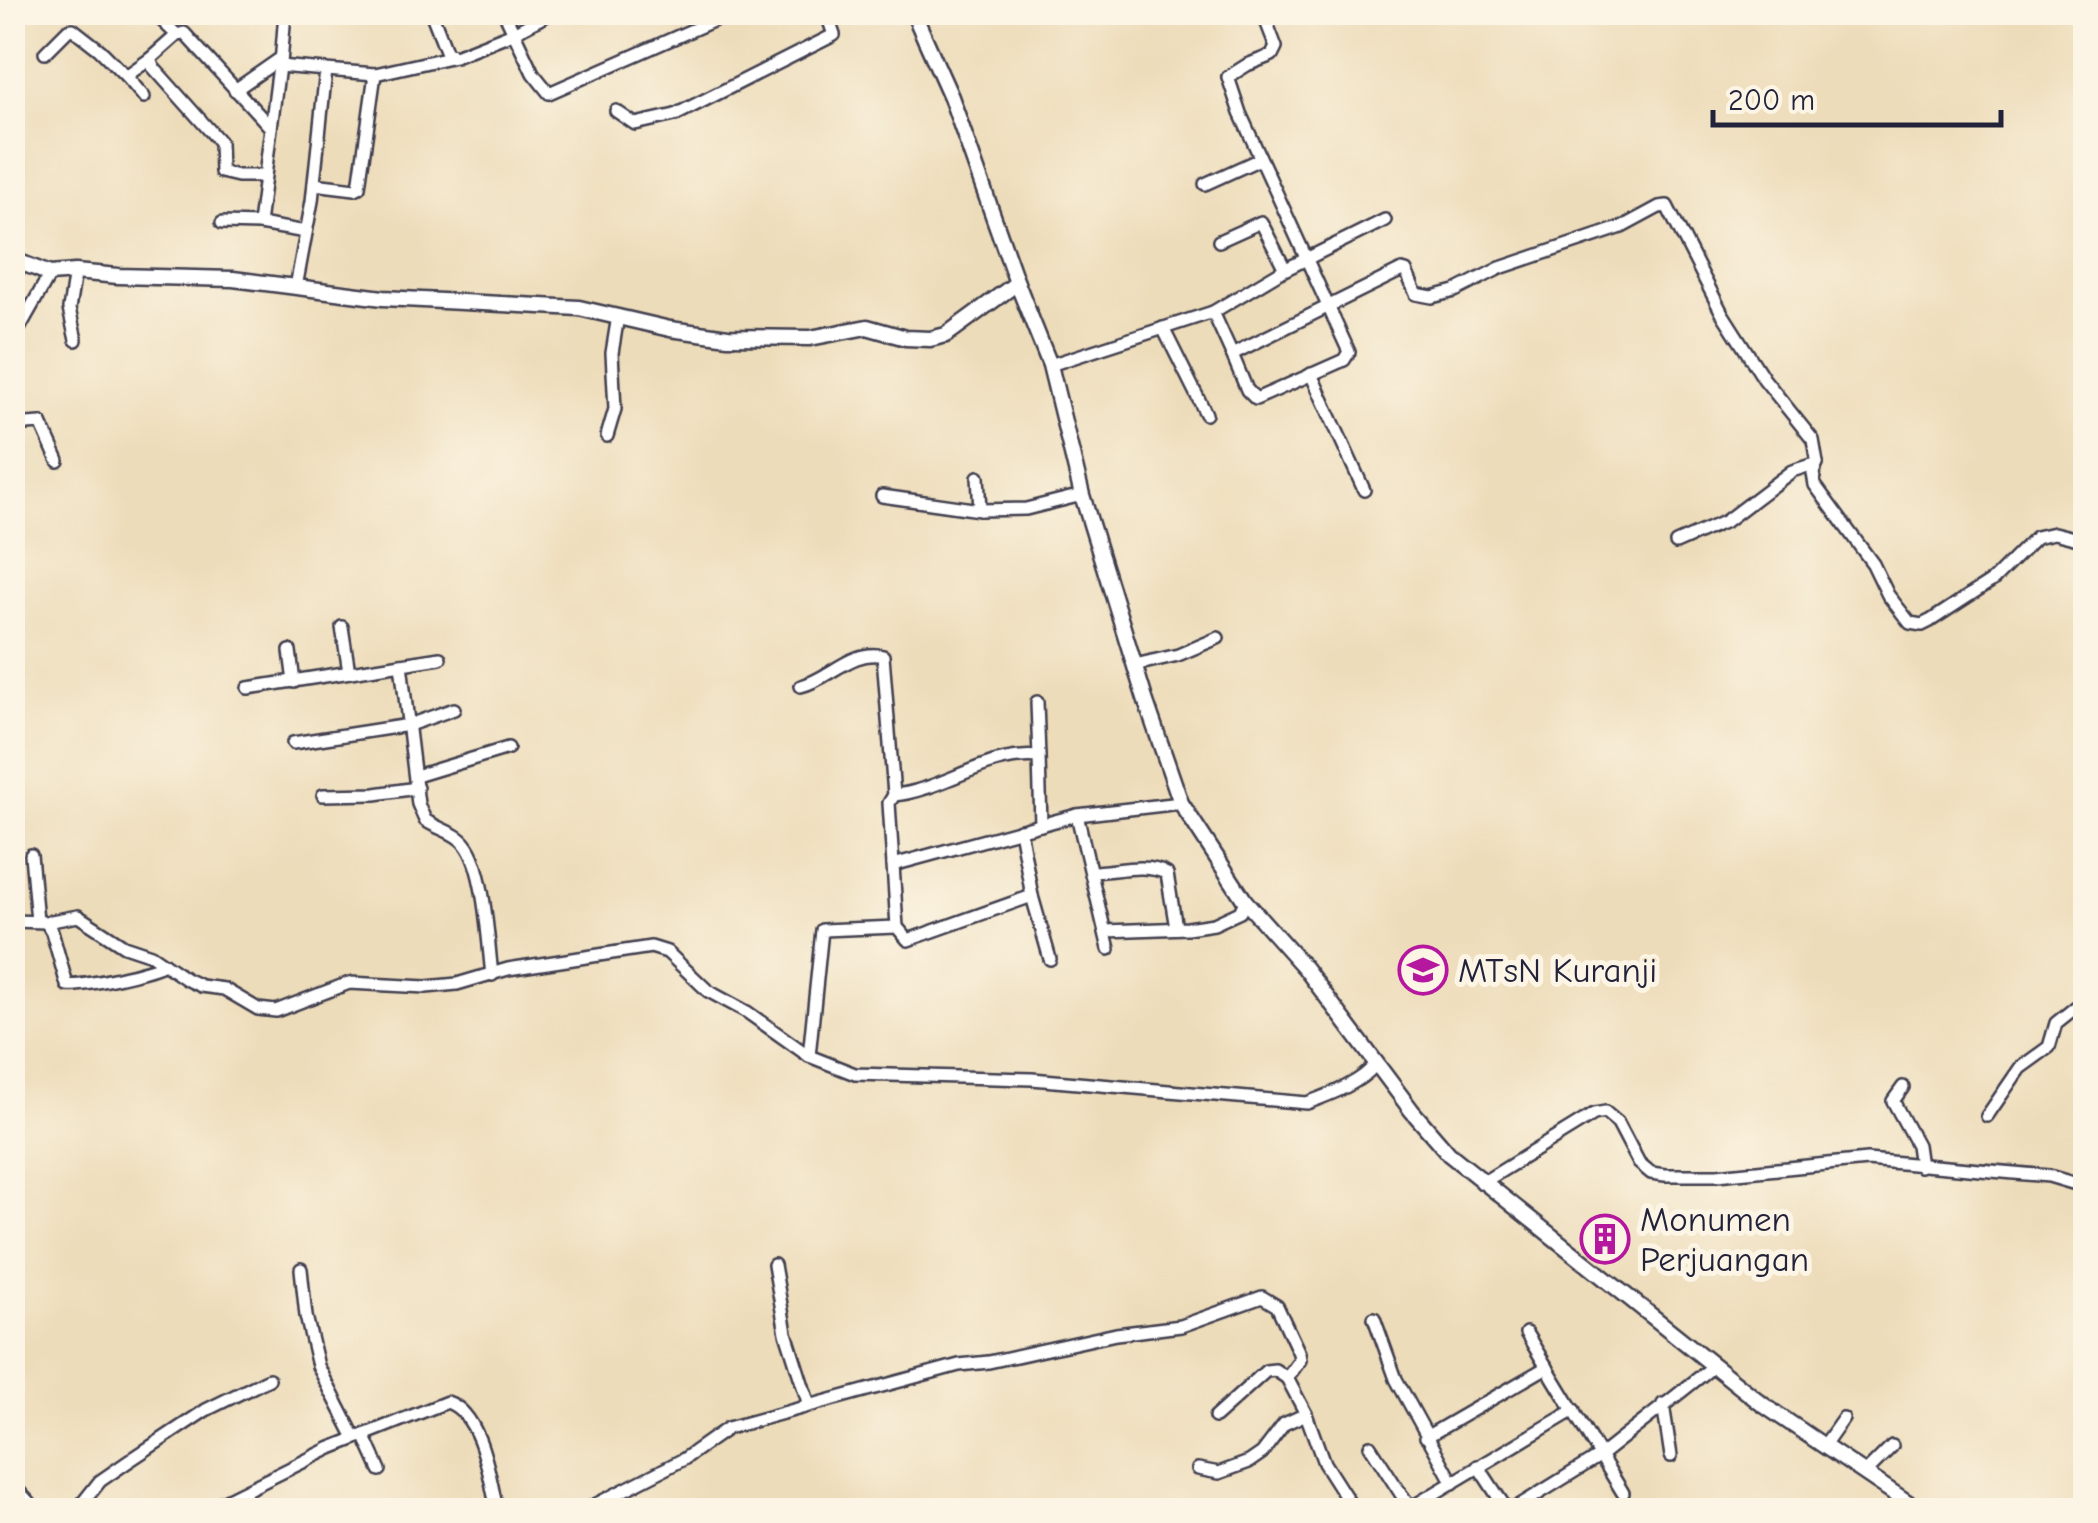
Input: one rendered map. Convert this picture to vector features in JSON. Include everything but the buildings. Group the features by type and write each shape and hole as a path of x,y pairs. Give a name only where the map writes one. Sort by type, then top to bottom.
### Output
{"street":[{"path":"153,12 176,35"},
{"path":"259,224 286,12"},
{"path":"430,12 447,53 455,56"},
{"path":"504,12 548,93 733,12"},
{"path":"236,90 281,61 375,74 455,56 514,33 553,12"},
{"path":"616,111 635,124 675,114 834,35 826,12"},
{"path":"913,12 951,97 1050,365 1082,494 1181,804 1245,900 1305,968 1449,1154 1762,1404 1920,1510"},
{"path":"1213,312 1247,390 1256,399 1344,360 1350,352 1260,159 1228,78 1272,55 1275,39 1266,21 1268,12"},
{"path":"45,52 73,29 100,50 144,97"},
{"path":"126,76 176,35 184,33 271,128"},
{"path":"150,59 220,142 221,172 264,176"},
{"path":"296,287 314,184 326,70"},
{"path":"314,184 359,187 375,74"},
{"path":"1206,184 1260,159"},
{"path":"1232,354 1402,270 1420,296 1432,297 1454,291 1500,268 1622,227 1668,206 1722,313 1764,379 1813,440 1817,463 1814,485 1873,564 1888,595 1910,623 1930,621 1994,580 2036,537 2054,534 2086,541"},
{"path":"1219,240 1261,222 1283,207"},
{"path":"1050,365 1213,312 1284,270 1384,220"},
{"path":"1261,222 1284,270"},
{"path":"222,223 306,232"},
{"path":"12,258 50,274 234,279 398,299 579,308 670,330 728,336 810,338 866,327 919,340 946,334 1017,283"},
{"path":"74,272 70,310 76,340"},
{"path":"12,341 50,274"},
{"path":"606,436 615,409 612,353 618,316"},
{"path":"1163,328 1206,414"},
{"path":"1310,374 1364,490"},
{"path":"12,425 42,423 58,461"},
{"path":"1676,543 1726,521 1792,472 1817,463"},
{"path":"978,478 980,510"},
{"path":"882,496 980,510 1026,509 1082,494"},
{"path":"342,627 348,672"},
{"path":"1135,665 1178,655 1218,638"},
{"path":"290,652 294,682"},
{"path":"800,686 814,683 838,666 862,657 883,656 894,794 889,804 897,927 908,940 1032,896"},
{"path":"248,688 440,658"},
{"path":"401,664 418,804 425,820 468,846 484,903 492,975"},
{"path":"1036,702 1041,825"},
{"path":"293,743 410,725 454,709"},
{"path":"323,795 374,794 508,748"},
{"path":"894,794 1005,760 1038,757"},
{"path":"892,866 1077,815 1181,804"},
{"path":"1077,815 1109,950"},
{"path":"1020,830 1032,896 1050,958"},
{"path":"31,855 42,921 52,932 67,986 146,972 164,964"},
{"path":"1091,872 1142,868 1167,874 1176,928"},
{"path":"1105,931 1176,928 1228,920 1240,912 1245,900"},
{"path":"12,920 78,916 124,946 151,955 202,986 224,989 258,1009 276,1011 349,983 426,987 651,947 667,952 708,991 809,1056 855,1074 1032,1079 1307,1103 1328,1096 1372,1070 1377,1062"},
{"path":"809,1056 822,930 897,927"},
{"path":"1988,1116 2020,1068 2050,1047 2056,1023 2086,999"},
{"path":"1902,1087 1893,1101 1916,1145 1920,1166"},
{"path":"1482,1183 1594,1114 1605,1112 1618,1123 1639,1163 1651,1172 1665,1175 1716,1175 1866,1160 2048,1176 2086,1186"},
{"path":"774,1265 786,1334 808,1405"},
{"path":"302,1269 306,1316 318,1366 380,1470"},
{"path":"585,1510 684,1459 722,1431 959,1365 1116,1334 1182,1326 1262,1297 1277,1306 1299,1353 1300,1360 1288,1378"},
{"path":"1374,1318 1396,1380 1453,1483"},
{"path":"1526,1333 1623,1494"},
{"path":"1478,1466 1510,1510 1601,1455 1715,1365"},
{"path":"1426,1437 1547,1368"},
{"path":"1215,1417 1266,1371 1275,1370 1288,1378 1324,1464 1354,1510"},
{"path":"77,1510 100,1481 129,1460 206,1410 269,1380"},
{"path":"206,1510 360,1436 438,1404 456,1405 482,1446 498,1510"},
{"path":"1663,1404 1670,1456"},
{"path":"1370,1446 1408,1510 1574,1410"},
{"path":"1198,1469 1219,1473 1249,1462 1262,1454 1284,1424 1306,1414"},
{"path":"1824,1446 1843,1419"},
{"path":"1866,1472 1892,1446"},
{"path":"12,1484 36,1510"}],"place":[{"name":"MTsN Kuranji","path":"1423,970"},
{"name":"Monumen Perjuangan","path":"1605,1239"}]}
